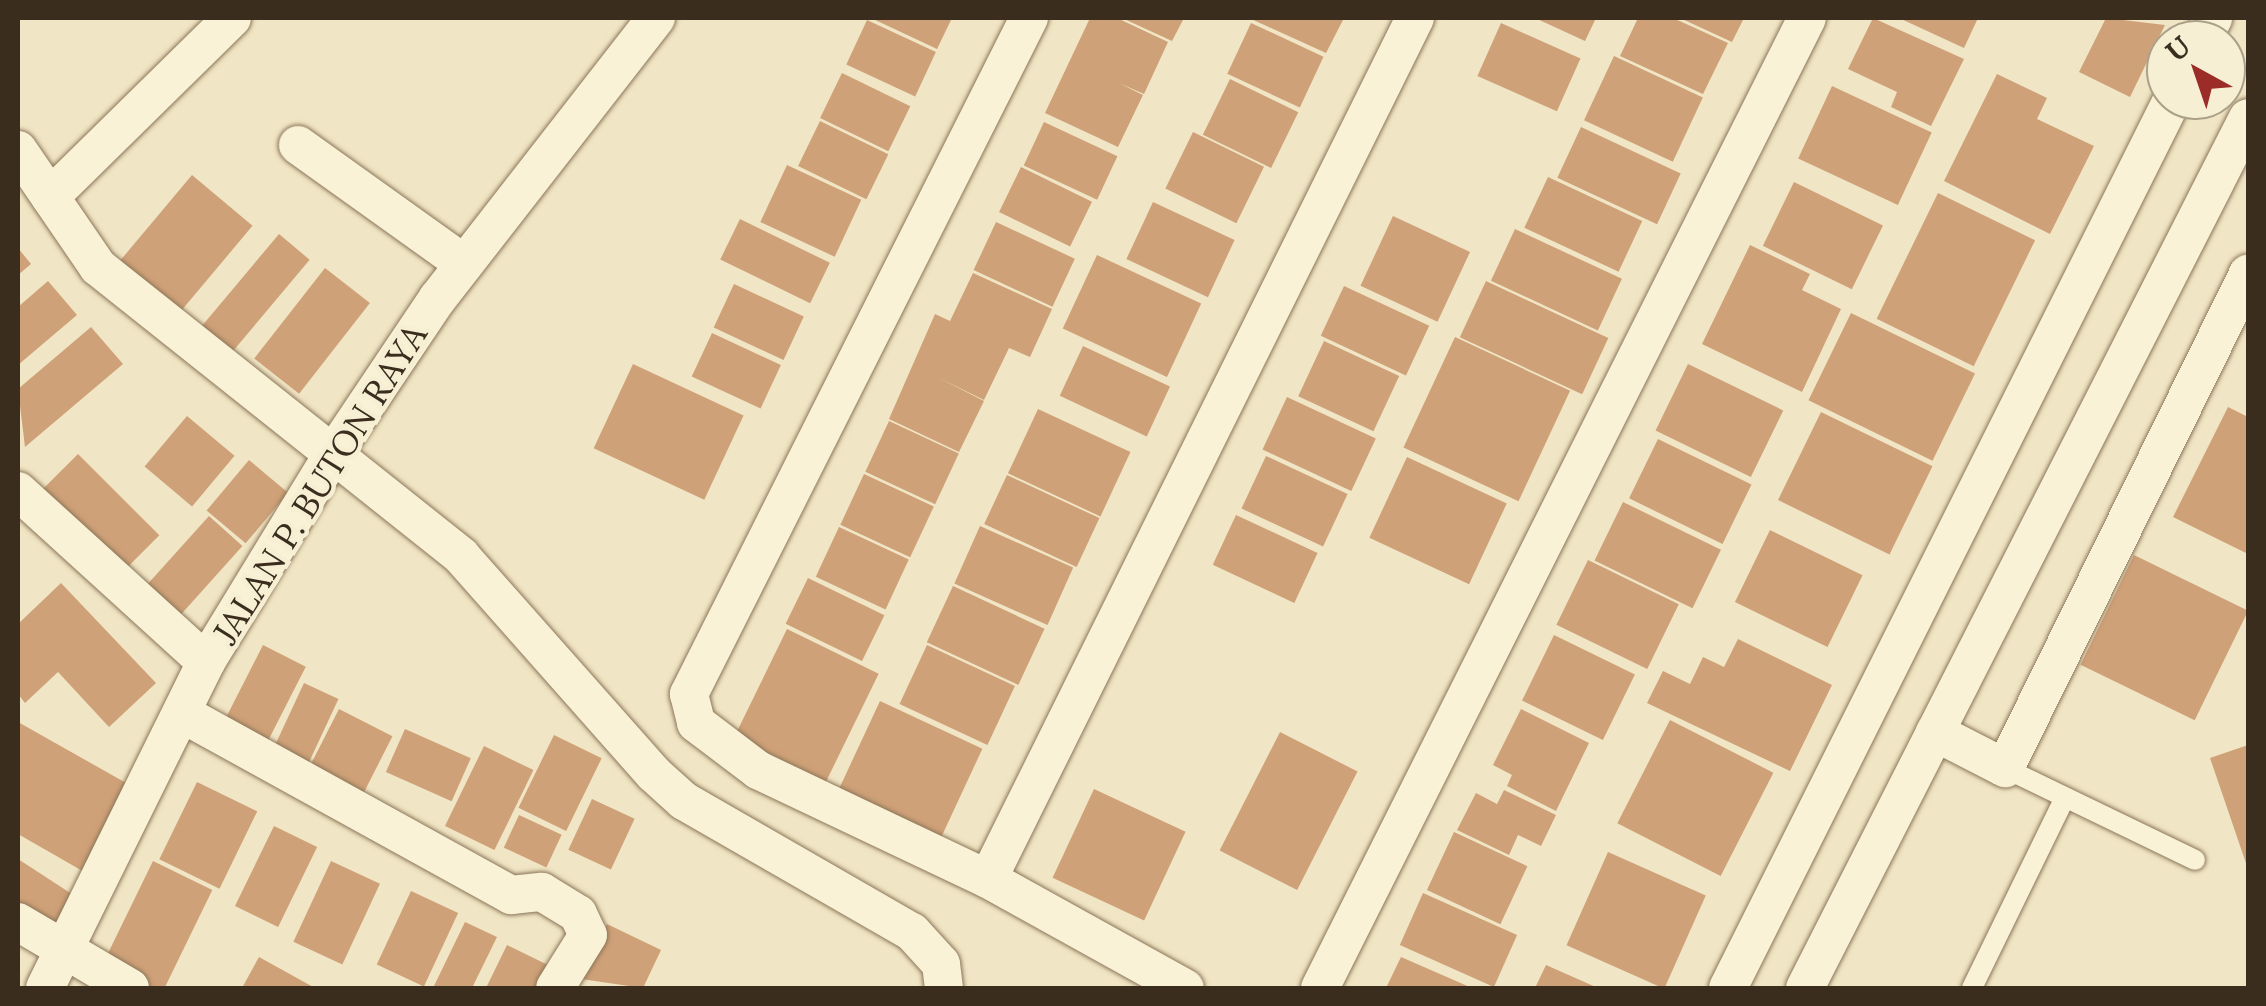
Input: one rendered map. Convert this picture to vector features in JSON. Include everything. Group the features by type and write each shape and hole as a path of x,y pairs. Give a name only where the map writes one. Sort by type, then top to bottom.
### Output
{"street":[{"path":"50,197 232,18"},
{"name":"JALAN P. BUTON RAYA","path":"45,988 206,662 335,451 464,264 656,18"},
{"path":"1029,18 689,694 696,724 722,748 988,879 1185,988"},
{"path":"988,879 1415,18"},
{"path":"1320,988 1808,18"},
{"path":"1805,988 2248,118"},
{"path":"1728,988 2162,120"},
{"path":"298,145 464,264"},
{"path":"18,150 110,278 335,451 461,556 674,792 912,932 940,964 944,988"},
{"path":"1935,732 2004,768 2248,274"},
{"path":"18,491 206,662"},
{"path":"183,714 512,896 542,892 578,914 588,935 555,988"},
{"path":"18,922 130,988"}],"lane":[{"path":"2004,768 2195,860"},
{"path":"1972,988 2064,799"}],"building":[{"path":"871,18 952,18 937,49"},
{"path":"1090,18 1117,18 1168,42 1144,94 1119,83 1143,95 1118,147 1045,113"},
{"path":"1122,18 1184,18 1172,41"},
{"path":"1249,18 1344,18 1326,53"},
{"path":"1535,18 1596,18 1585,41"},
{"path":"1638,18 1673,18 1728,43 1703,94 1620,56"},
{"path":"1680,18 1744,18 1732,42"},
{"path":"1873,18 1964,59 1931,126 1891,107 1897,92 1848,69"},
{"path":"1899,18 1978,18 1964,48"},
{"path":"2106,18 2146,23 2146,64 2130,97 2079,72"},
{"path":"867,20 936,52 915,97 846,64"},
{"path":"1251,23 1324,57 1300,108 1227,74"},
{"path":"1501,23 1580,58 1557,111 1477,76"},
{"path":"1614,56 1703,97 1673,162 1584,120"},
{"path":"842,73 910,106 888,151 820,118"},
{"path":"1997,74 2047,98 2037,119 2094,146 2050,234 1944,181"},
{"path":"1230,79 1298,112 1271,168 1203,135"},
{"path":"1832,86 1932,132 1898,205 1798,159"},
{"path":"820,121 888,154 866,199 798,166"},
{"path":"1044,122 1117,156 1097,200 1024,166"},
{"path":"1581,127 1681,173 1657,224 1557,178"},
{"path":"1193,132 1264,167 1236,223 1165,189"},
{"path":"787,165 861,200 835,257 760,222"},
{"path":"1021,167 1092,202 1070,247 999,212"},
{"path":"192,175 253,226 175,318 114,268"},
{"path":"1548,177 1642,221 1619,272 1524,228"},
{"path":"1794,182 1883,225 1852,289 1763,246"},
{"path":"1938,193 2035,240 1974,366 1877,319"},
{"path":"1153,202 1235,240 1208,297 1126,259"},
{"path":"1393,216 1470,252 1437,322 1360,286"},
{"path":"740,219 830,263 810,303 720,259"},
{"path":"996,222 1075,259 1052,307 974,270"},
{"path":"1515,229 1622,279 1598,331 1491,281"},
{"path":"279,234 310,260 224,362 193,337"},
{"path":"1750,245 1810,274 1802,290 1841,309 1802,392 1702,344"},
{"path":"18,248 31,264 18,275"},
{"path":"1097,255 1201,304 1167,377 1063,328"},
{"path":"325,268 370,303 299,394 254,359"},
{"path":"973,273 1052,309 1030,357 1009,348 984,400 937,377 984,401 959,452 889,419 935,314 950,321"},
{"path":"48,281 77,315 18,365 18,307"},
{"path":"1486,281 1608,338 1582,394 1460,337"},
{"path":"734,284 804,317 784,360 714,328"},
{"path":"1344,286 1429,326 1406,376 1321,336"},
{"path":"1851,313 1975,373 1933,461 1808,400"},
{"path":"91,327 123,364 25,447 18,389"},
{"path":"712,333 781,365 761,409 692,377"},
{"path":"1455,337 1570,391 1519,501 1403,448"},
{"path":"1324,341 1399,376 1373,431 1298,396"},
{"path":"1083,346 1170,387 1147,436 1060,396"},
{"path":"633,364 744,416 704,500 594,448"},
{"path":"1688,364 1783,410 1751,477 1656,431"},
{"path":"1287,397 1376,438 1351,491 1262,450"},
{"path":"2228,407 2248,417 2248,554 2173,517"},
{"path":"1038,409 1130,452 1100,516 1008,473"},
{"path":"1821,412 1932,466 1889,554 1778,500"},
{"path":"187,416 234,456 192,506 145,467"},
{"path":"889,421 959,454 935,504 865,472"},
{"path":"1658,439 1751,485 1723,544 1629,498"},
{"path":"78,454 159,535 115,579 34,498"},
{"path":"1266,456 1348,494 1323,547 1241,509"},
{"path":"1407,457 1507,503 1469,584 1369,538"},
{"path":"249,460 288,493 246,543 207,511"},
{"path":"864,474 934,507 910,557 840,525"},
{"path":"1007,475 1099,518 1077,567 984,524"},
{"path":"1623,502 1721,550 1692,608 1595,560"},
{"path":"1236,515 1318,553 1294,603 1213,565"},
{"path":"209,516 242,546 173,623 139,593"},
{"path":"980,526 1073,567 1048,625 954,584"},
{"path":"839,527 909,560 886,609 816,577"},
{"path":"1770,530 1863,575 1828,647 1735,602"},
{"path":"2134,555 2248,611 2195,720 2081,665"},
{"path":"1588,560 1679,604 1647,669 1556,625"},
{"path":"808,578 884,615 862,661 786,624"},
{"path":"61,583 156,683 109,727 58,672 25,703 18,694 18,624"},
{"path":"953,586 1045,629 1018,685 927,642"},
{"path":"787,629 879,674 826,782 734,737"},
{"path":"1554,635 1635,674 1603,740 1522,701"},
{"path":"1738,639 1832,685 1790,771 1647,703 1663,671 1690,684 1703,657 1724,667"},
{"path":"263,645 306,667 265,746 223,724"},
{"path":"927,645 1015,686 987,745 900,704"},
{"path":"304,683 338,699 303,775 269,759"},
{"path":"880,701 982,749 935,851 832,803"},
{"path":"339,709 392,736 360,800 306,773"},
{"path":"1521,709 1589,743 1556,811 1507,786 1512,775 1493,765"},
{"path":"1670,720 1773,773 1721,876 1617,823"},
{"path":"18,722 135,788 86,873 18,834"},
{"path":"405,729 471,758 452,801 386,772"},
{"path":"1280,732 1358,771 1297,890 1220,851"},
{"path":"554,735 602,758 566,831 518,808"},
{"path":"2248,745 2248,869 2210,758"},
{"path":"484,746 533,770 494,850 445,826"},
{"path":"197,782 257,811 220,889 159,859"},
{"path":"1094,789 1186,832 1144,921 1053,878"},
{"path":"1504,790 1556,815 1541,846 1518,835 1509,855 1457,830 1476,793 1497,804"},
{"path":"592,799 635,819 611,870 568,850"},
{"path":"519,815 562,835 546,867 504,848"},
{"path":"274,826 317,847 278,927 235,906"},
{"path":"1454,832 1527,866 1500,924 1427,890"},
{"path":"1608,852 1706,896 1665,988 1567,945"},
{"path":"18,859 78,898 50,941 18,920"},
{"path":"153,861 212,890 164,988 153,988 103,963"},
{"path":"331,861 380,884 342,964 293,942"},
{"path":"411,891 458,913 424,986 377,964"},
{"path":"1423,893 1517,935 1494,987 1400,945"},
{"path":"465,922 497,937 472,988 433,988"},
{"path":"607,924 661,950 643,988 581,979"},
{"path":"507,945 550,966 540,988 486,988"},
{"path":"259,957 315,988 242,988"},
{"path":"1401,957 1472,988 1386,988"},
{"path":"1546,965 1598,988 1535,988"}]}
